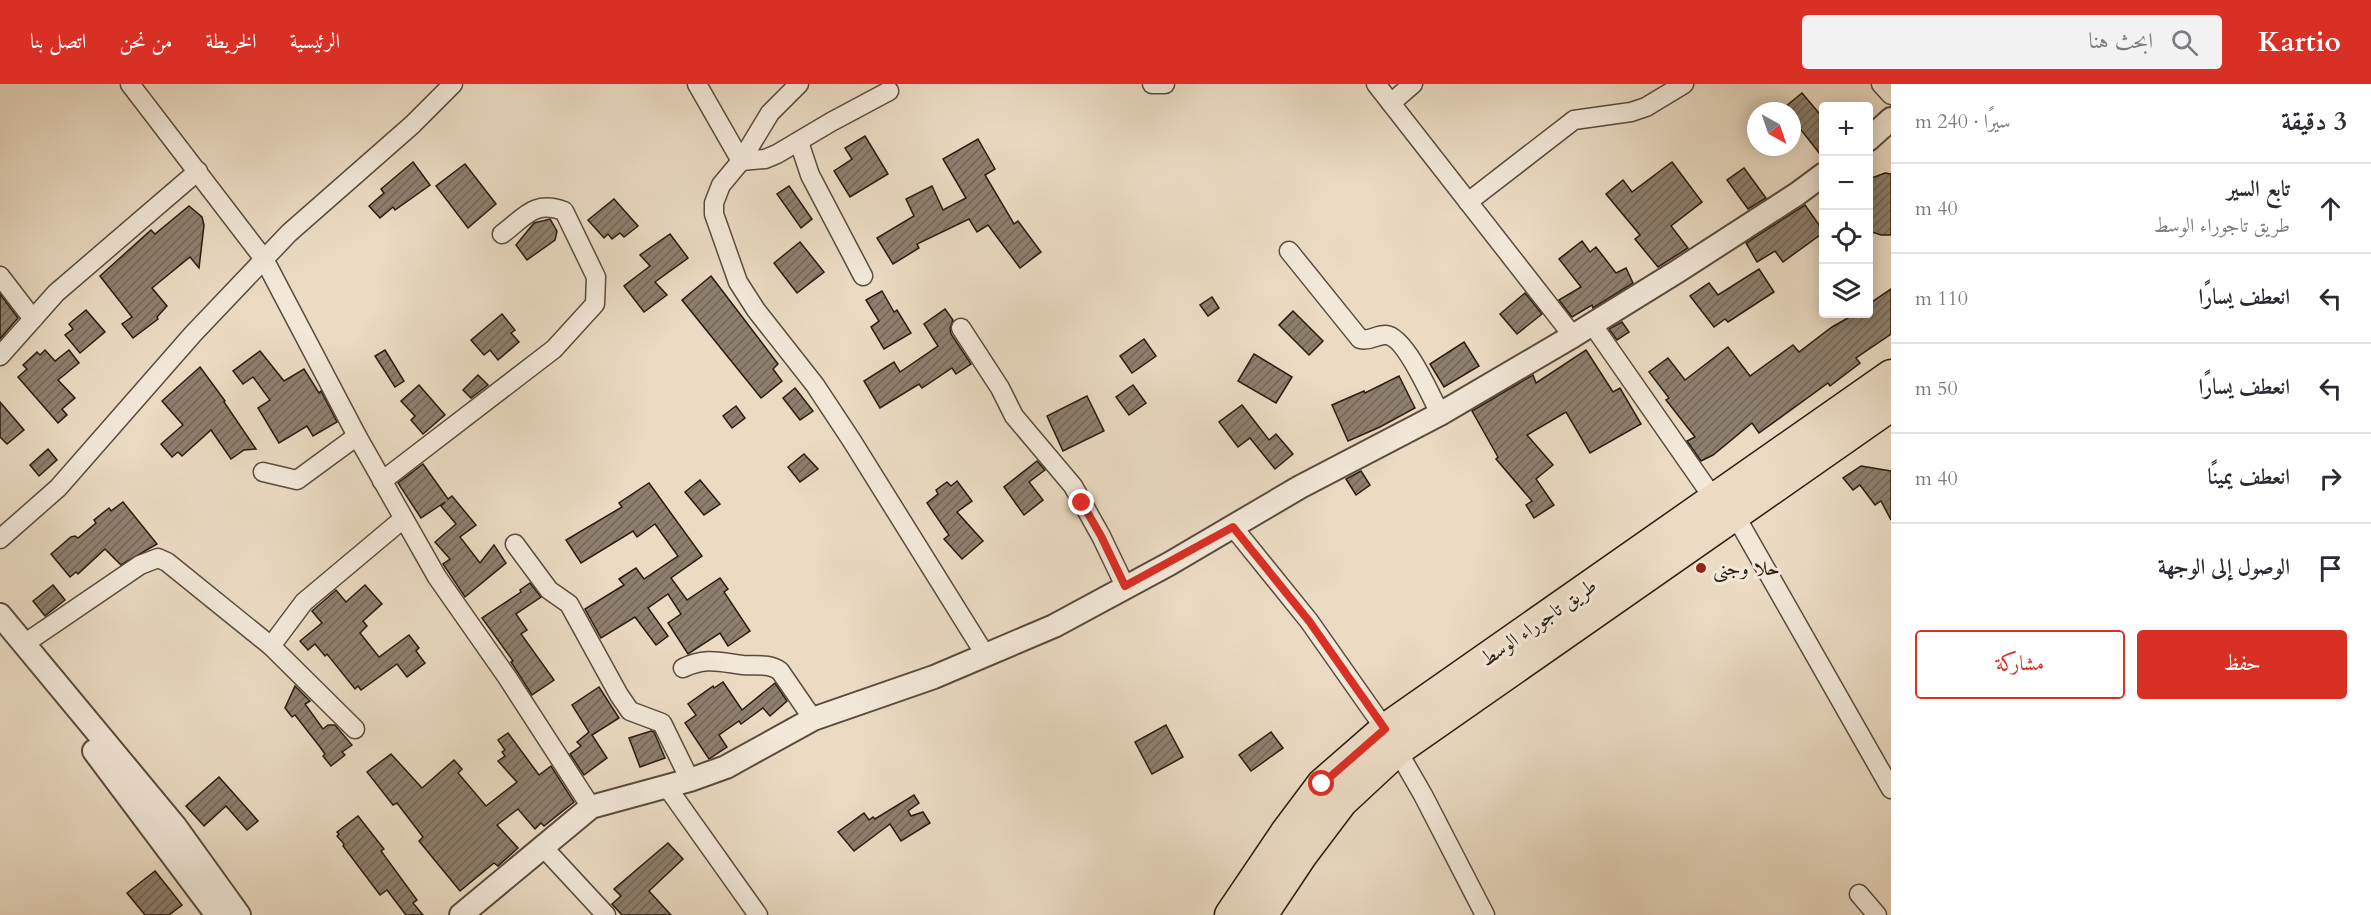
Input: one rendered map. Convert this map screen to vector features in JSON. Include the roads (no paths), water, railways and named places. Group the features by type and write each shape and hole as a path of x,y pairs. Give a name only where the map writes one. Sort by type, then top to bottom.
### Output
{"main road":[{"name":"طريق تاجوراء الوسط","path":"1230,915 1286,832 1322,784 1392,740 1724,507 1891,375"},
{"path":"1724,507 1890,410"},
{"path":"1262,915 1302,855 1392,740"}],"street":[{"path":"130,84 264,259 357,436 437,577 507,677 591,807"},
{"path":"0,538 58,488 193,334 289,233 412,125 453,84"},
{"path":"697,84 741,161"},
{"path":"799,84 770,113 741,161 721,185 714,203 714,214 738,282 756,310 815,386 852,441 986,656"},
{"path":"1152,84 1165,84"},
{"path":"1376,84 1468,202 1583,330 1724,507 1891,789"},
{"path":"1391,104 1413,84"},
{"path":"1468,202 1575,120 1631,112 1646,107 1684,84"},
{"path":"1881,84 1891,95"},
{"path":"741,161 765,159 889,92"},
{"path":"799,142 810,175 863,276"},
{"path":"0,356 56,293 198,171"},
{"path":"461,915 591,807 667,787 726,767 813,719 934,677 1054,626 1233,527 1300,487 1440,414 1678,271 1819,177"},
{"path":"382,481 554,349 594,304 596,277 564,211 549,205 537,208 502,234"},
{"path":"1289,251 1360,339 1367,341 1386,334 1394,337 1404,347 1440,414"},
{"path":"0,276 33,319"},
{"path":"961,328 1000,388 1014,416 1073,486 1125,586"},
{"path":"263,472 297,480 357,436"},
{"path":"271,646 304,602 403,519"},
{"path":"1233,527 1309,621 1392,740 1485,915"},
{"path":"515,544 549,590 569,604 619,696 630,711 662,723 690,780"},
{"path":"24,644 140,565 158,558 167,562 271,646 355,729"},
{"path":"0,615 175,826 239,915"},
{"path":"0,636 57,702 218,915"},
{"path":"683,668 695,662 720,660 743,665 774,666 780,671 813,719"},
{"path":"667,787 758,915"},
{"path":"543,847 606,915"},
{"path":"1859,894 1877,915"}],"place":[{"name":"حلا وجنى","path":"1701,568"}]}
